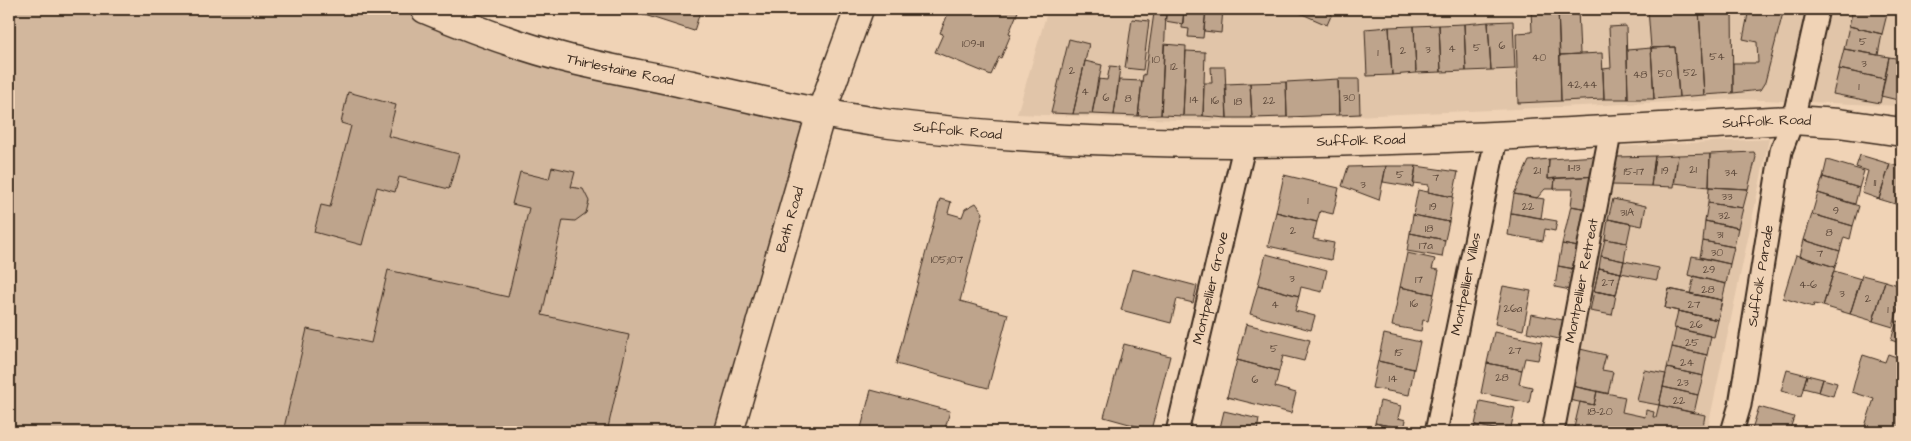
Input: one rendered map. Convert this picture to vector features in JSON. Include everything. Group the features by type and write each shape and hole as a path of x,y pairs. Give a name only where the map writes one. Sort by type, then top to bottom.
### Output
{"main road":[{"name":"Thirlestaine Road","path":"425,9 464,25 566,58 821,113"},
{"name":"Bath Road","path":"729,432 821,113 859,9"},
{"name":"Suffolk Road","path":"821,113 887,124 1009,136 1245,143 1364,141 1793,120 1838,123 1902,132"}],"street":[{"name":"Suffolk Parade","path":"1732,432 1740,405 1781,151 1793,120 1818,9"},
{"name":"Montpellier Retreat","path":"1553,432 1611,129"},
{"name":"Montpellier Villas","path":"1436,432 1497,134"},
{"name":"Montpellier Grove","path":"1177,432 1245,143"}],"shaded area":[{"path":"9,9 425,9 821,113 729,432 9,432"},
{"path":"1048,9 1902,9 1902,106 1739,99 1205,121 1017,114"},
{"path":"1769,139 1707,432 1556,432 1612,147"}],"building":[{"path":"626,9 701,9 694,31"},
{"path":"950,9 1019,9 1001,58 999,57 991,75 935,52 943,34 940,33"},
{"path":"1167,9 1184,9 1183,24 1165,21"},
{"path":"1184,9 1206,9 1203,38 1188,37 1189,29 1182,28"},
{"path":"1206,9 1223,9 1221,33 1204,31"},
{"path":"1302,9 1334,9 1327,25 1300,13"},
{"path":"1531,9 1558,9 1561,101 1518,103 1516,33 1532,32"},
{"path":"1558,9 1578,9 1580,54 1560,55"},
{"path":"1648,9 1699,9 1704,95 1679,97 1675,47 1651,48"},
{"path":"1699,9 1732,9 1733,93 1704,95"},
{"path":"1749,9 1784,9 1765,82 1760,90 1733,93 1733,63 1758,63 1757,42 1743,39"},
{"path":"1853,9 1888,10 1882,34 1849,26"},
{"path":"1154,13 1166,15 1161,115 1138,116 1143,74 1145,75"},
{"path":"1132,19 1149,21 1143,70 1125,68"},
{"path":"1513,21 1515,69 1491,70 1488,22"},
{"path":"1488,22 1491,70 1466,71 1464,24"},
{"path":"1464,24 1466,71 1441,72 1439,25"},
{"path":"1439,25 1441,72 1416,73 1414,26"},
{"path":"1414,26 1416,73 1392,75 1389,27"},
{"path":"1626,26 1628,99 1604,99 1603,69 1611,68 1609,27"},
{"path":"1849,26 1882,34 1878,55 1844,49"},
{"path":"1389,27 1392,75 1367,76 1365,29"},
{"path":"1069,39 1089,44 1073,114 1051,113"},
{"path":"1164,44 1186,46 1183,116 1161,115"},
{"path":"1675,47 1679,97 1654,99 1651,48"},
{"path":"1651,48 1654,99 1628,99 1627,50"},
{"path":"1844,49 1889,57 1885,79 1839,69"},
{"path":"1186,51 1205,52 1203,116 1183,116"},
{"path":"1602,53 1604,99 1561,101 1560,55"},
{"path":"1889,57 1902,59 1902,101 1881,96"},
{"path":"1085,61 1102,65 1092,114 1073,114"},
{"path":"1110,66 1120,67 1114,115 1092,114 1098,79 1107,80"},
{"path":"1211,67 1225,67 1227,118 1203,116 1204,83 1212,83"},
{"path":"1839,69 1885,79 1880,103 1833,94"},
{"path":"1338,79 1359,79 1360,114 1339,115"},
{"path":"1338,79 1339,115 1287,117 1286,82"},
{"path":"1119,80 1142,81 1138,116 1114,115"},
{"path":"1286,82 1287,117 1252,118 1250,83"},
{"path":"1250,83 1252,118 1227,118 1225,84"},
{"path":"348,92 396,105 388,136 459,154 449,189 399,177 395,192 377,187 362,245 314,232 321,205 330,207 351,126 341,123"},
{"path":"1754,152 1756,157 1748,189 1709,187 1710,154"},
{"path":"1710,154 1709,187 1674,183 1678,155"},
{"path":"1678,155 1674,187 1651,186 1655,156"},
{"path":"1860,155 1890,164 1879,199 1862,193 1868,171 1856,167"},
{"path":"1598,156 1600,176 1548,179 1549,159"},
{"path":"1655,156 1651,186 1612,185 1617,157"},
{"path":"1549,159 1548,179 1555,178 1554,189 1545,189 1537,198 1514,194 1529,161"},
{"path":"1827,160 1864,171 1859,188 1823,177"},
{"path":"1890,164 1902,167 1902,206 1879,199"},
{"path":"1386,166 1379,200 1342,186 1348,167"},
{"path":"1386,166 1416,166 1413,187 1383,182"},
{"path":"1416,166 1458,172 1453,197 1428,192 1429,185 1413,183"},
{"path":"552,167 575,172 571,187 583,189 589,201 586,213 575,221 563,220 542,315 629,335 607,432 283,432 307,329 371,343 388,270 508,297 529,208 512,204 520,172 549,179"},
{"path":"1284,175 1339,188 1333,214 1320,211 1317,222 1276,212"},
{"path":"1600,176 1593,210 1571,206 1573,189 1554,189 1555,178"},
{"path":"1823,177 1859,188 1855,204 1818,193"},
{"path":"1709,187 1748,189 1743,208 1708,203"},
{"path":"1418,190 1453,197 1449,222 1413,215"},
{"path":"1818,193 1859,206 1853,226 1812,214"},
{"path":"1514,194 1544,199 1541,218 1511,213"},
{"path":"940,199 951,202 948,213 962,217 965,209 976,203 983,213 960,301 1008,314 988,388 896,364"},
{"path":"1613,199 1646,206 1642,226 1608,219"},
{"path":"1708,203 1743,208 1738,228 1705,221"},
{"path":"1571,206 1593,210 1584,248 1562,244"},
{"path":"1276,212 1317,222 1313,239 1334,243 1331,260 1268,246"},
{"path":"1511,213 1557,221 1555,231 1545,229 1543,241 1508,235"},
{"path":"1812,214 1853,226 1850,239 1844,237 1840,251 1804,240"},
{"path":"1413,215 1449,222 1445,240 1410,233"},
{"path":"1608,219 1631,224 1627,243 1605,239"},
{"path":"1705,221 1738,228 1734,247 1703,241"},
{"path":"1410,233 1445,240 1442,257 1407,251"},
{"path":"1605,239 1627,243 1624,261 1601,256"},
{"path":"1804,240 1840,251 1835,267 1800,256"},
{"path":"1703,241 1734,247 1730,264 1700,257"},
{"path":"1562,244 1584,248 1580,270 1558,266"},
{"path":"1407,253 1435,259 1432,269 1439,270 1434,294 1400,287"},
{"path":"1266,254 1327,270 1322,292 1301,287 1299,296 1258,285"},
{"path":"1796,255 1835,267 1823,306 1814,304 1813,307 1783,298"},
{"path":"1601,256 1624,261 1621,273 1599,268"},
{"path":"1692,256 1730,264 1726,284 1688,275"},
{"path":"1624,261 1659,268 1657,280 1621,273"},
{"path":"1558,266 1580,270 1576,291 1555,287"},
{"path":"1599,268 1621,273 1616,295 1594,291"},
{"path":"1599,268 1621,273 1616,295 1594,291"},
{"path":"1132,269 1197,286 1193,303 1177,299 1171,323 1121,310"},
{"path":"1834,271 1861,279 1850,314 1823,306"},
{"path":"1862,275 1885,281 1873,321 1850,314"},
{"path":"1694,276 1726,284 1722,300 1690,294"},
{"path":"1885,281 1898,285 1896,291 1902,293 1893,327 1873,321"},
{"path":"1258,285 1299,296 1295,311 1315,316 1311,330 1250,314"},
{"path":"1503,286 1531,291 1523,330 1495,324"},
{"path":"1400,287 1434,294 1428,321 1423,320 1421,331 1392,326"},
{"path":"1669,289 1722,300 1718,320 1665,308"},
{"path":"1669,289 1722,300 1718,320 1665,308"},
{"path":"1594,291 1616,295 1612,315 1590,311"},
{"path":"1678,311 1718,320 1714,337 1674,328"},
{"path":"1531,314 1563,320 1559,339 1527,332"},
{"path":"1897,321 1902,322 1902,344 1891,340"},
{"path":"1246,324 1310,340 1304,361 1283,356 1279,371 1237,360"},
{"path":"1676,328 1711,336 1707,355 1672,347"},
{"path":"1494,332 1542,342 1538,360 1525,358 1522,370 1487,363"},
{"path":"1384,334 1420,342 1414,369 1378,361"},
{"path":"1124,344 1170,356 1151,430 1104,417"},
{"path":"1672,347 1707,355 1703,376 1667,368"},
{"path":"1580,349 1606,355 1602,370 1613,372 1608,394 1572,386"},
{"path":"1888,354 1902,359 1902,432 1863,432 1874,399 1852,392 1857,373 1863,355 1885,362"},
{"path":"1237,360 1279,371 1275,387 1296,393 1291,413 1227,397"},
{"path":"1378,361 1414,369 1409,395 1372,388"},
{"path":"1487,363 1522,370 1519,384 1532,387 1529,403 1481,393"},
{"path":"1667,368 1703,376 1698,395 1663,387"},
{"path":"1644,370 1666,374 1659,405 1637,401"},
{"path":"1787,370 1807,375 1801,396 1781,391"},
{"path":"1807,375 1823,379 1819,392 1803,388"},
{"path":"1823,379 1837,383 1833,396 1819,392"},
{"path":"1572,386 1597,391 1594,405 1569,400"},
{"path":"1663,387 1698,395 1694,413 1659,405"},
{"path":"871,390 950,411 944,432 860,432"},
{"path":"1597,391 1625,397 1622,412 1645,417 1646,410 1654,412 1653,417 1656,417 1659,405 1705,415 1702,432 1573,432 1580,402 1594,405"},
{"path":"1380,401 1401,406 1398,418 1406,420 1404,429 1375,423"},
{"path":"1480,401 1515,408 1510,432 1475,425"},
{"path":"1759,407 1794,417 1789,432 1751,432"},
{"path":"1224,411 1259,419 1257,432 1219,432"},
{"path":"1375,423 1404,429 1403,432 1373,432"},
{"path":"1475,425 1508,432 1473,432"}]}
